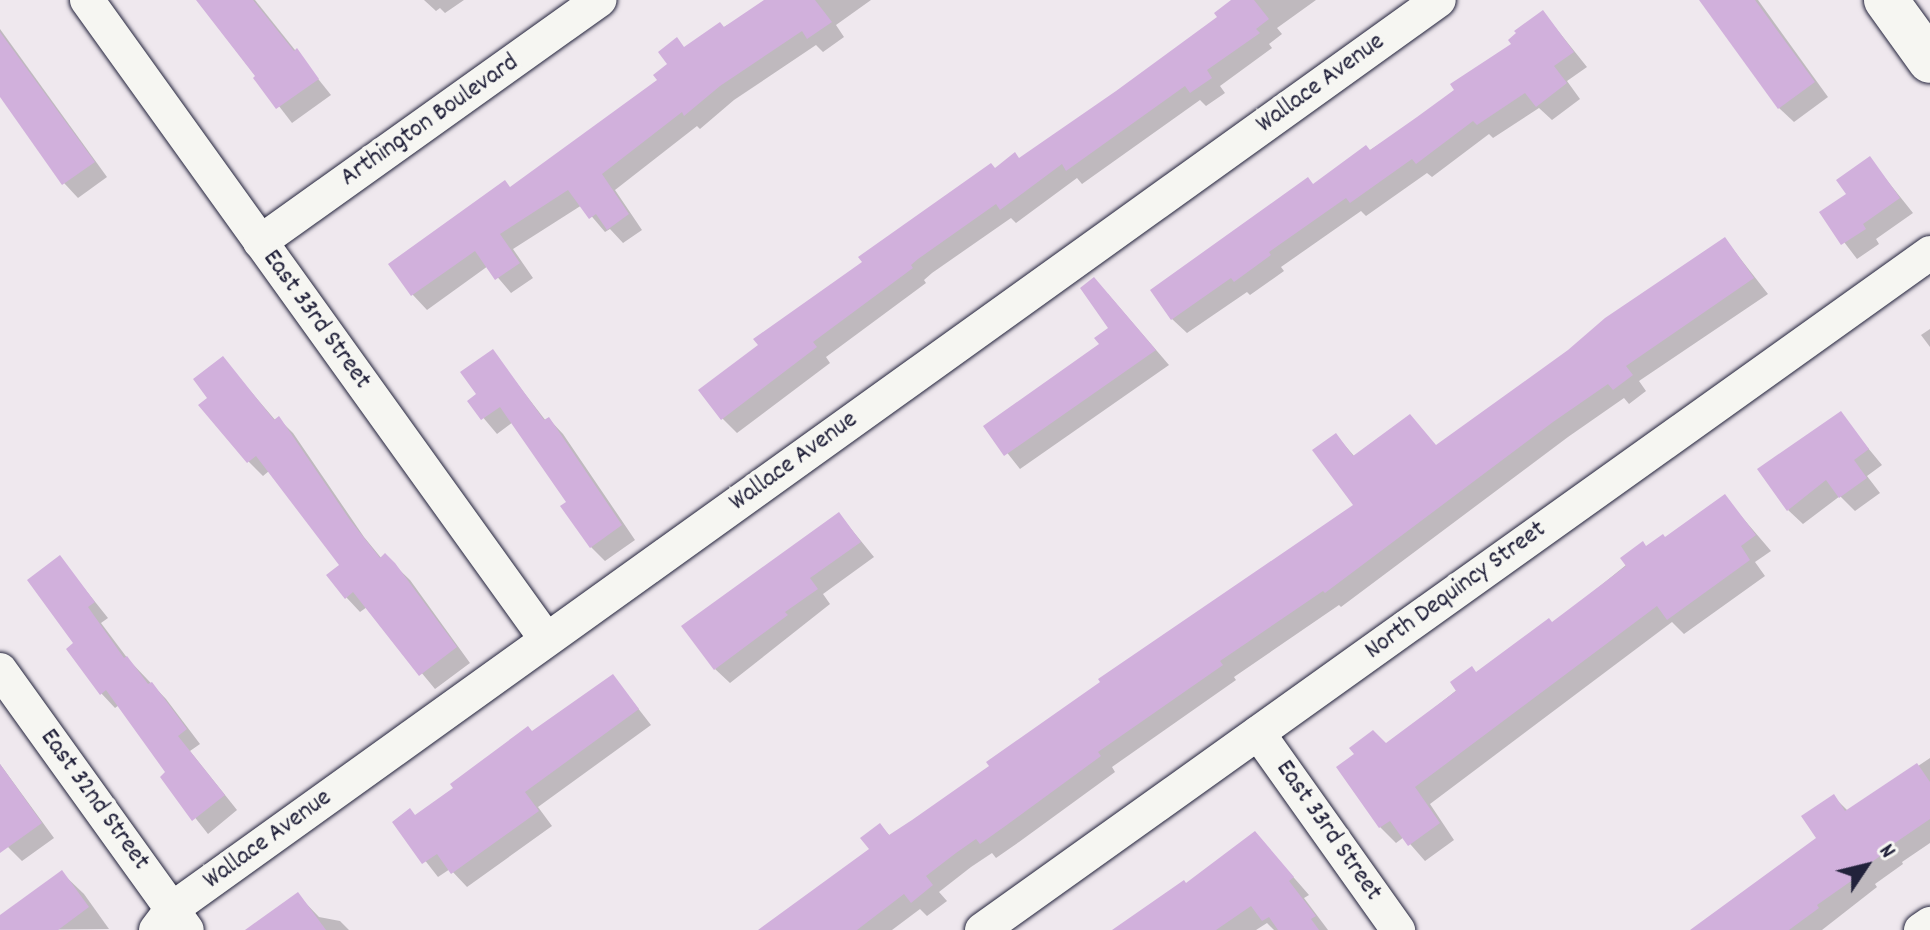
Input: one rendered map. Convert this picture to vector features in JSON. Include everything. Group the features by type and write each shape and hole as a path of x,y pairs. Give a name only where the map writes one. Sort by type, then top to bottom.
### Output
{"main road":[{"path":"1886,0 1930,61"}],"street":[{"name":"East 33rd Street","path":"87,0 546,639"},
{"name":"Arthington Boulevard","path":"260,242 599,0"},
{"name":"Wallace Avenue","path":"172,923 546,639 1439,0"},
{"name":"North Dequincy Street","path":"982,930 1930,253"},
{"name":"East 32nd Street","path":"0,670 172,923"},
{"name":"East 33rd Street","path":"1258,733 1398,930"},
{"path":"1921,930 1930,924"}],"building":[{"path":"196,0 253,0 294,51 297,48 319,79 276,109 253,78 255,76"},
{"path":"764,0 815,0 832,22 807,39 802,31 720,86 684,116 682,112 602,174 629,214 607,230 596,214 589,219 568,190 500,234 520,263 495,280 475,251 411,296 388,264 505,180 510,187 657,80 653,75 667,64 658,52 677,37 684,47 720,22 724,27"},
{"path":"1231,0 1254,0 1269,19 1256,29 1260,33 1207,70 1212,78 1190,93 1185,86 1066,171 1062,164 1000,210 996,204 918,259 911,265 913,268 813,342 817,347 721,420 698,390 758,345 753,339 862,262 858,257 991,163 995,168 1015,152 1019,158 1116,91 1217,17 1214,13"},
{"path":"1699,0 1755,0 1815,82 1778,109"},
{"path":"1543,10 1574,52 1554,66 1567,83 1536,107 1525,93 1477,125 1473,121 1416,164 1412,159 1350,203 1346,198 1269,252 1271,255 1234,282 1231,278 1171,320 1150,290 1308,177 1313,184 1366,145 1370,150 1417,117 1454,90 1450,84 1511,44 1508,40 1516,33 1514,31"},
{"path":"0,32 95,162 62,185 0,97"},
{"path":"1870,156 1900,198 1863,224 1866,229 1841,245 1819,212 1846,194 1836,180"},
{"path":"1725,237 1754,278 1626,366 1633,375 1613,390 1608,384 1553,422 1325,593 1323,591 1220,661 1223,665 1098,752 1101,756 1004,827 980,844 976,839 956,853 926,876 933,885 911,903 904,894 857,930 758,930 869,849 860,838 880,823 889,835 912,820 989,766 986,762 1100,682 1098,679 1353,505 1312,450 1336,433 1353,456 1410,414 1436,445 1568,350 1605,318"},
{"path":"1094,277 1156,350 1004,456 983,426 1099,344 1094,338 1108,328 1080,288"},
{"path":"493,349 544,420 549,417 622,525 590,548 560,506 566,502 500,407 481,420 467,401 476,394 460,372"},
{"path":"223,356 274,420 279,416 350,520 380,558 385,553 395,563 457,647 419,676 353,592 345,599 326,575 339,565 256,456 247,463 198,405 207,398 193,379"},
{"path":"1841,411 1869,449 1854,460 1867,478 1839,498 1826,480 1787,511 1757,469"},
{"path":"1725,494 1756,535 1741,546 1750,560 1667,620 1657,606 1415,787 1440,823 1408,846 1390,821 1379,828 1336,767 1354,754 1349,748 1373,730 1386,743 1456,691 1450,682 1472,666 1476,672 1549,618 1552,622 1626,566 1620,558 1643,541 1646,546 1663,534 1665,537"},
{"path":"839,512 861,542 810,578 818,589 714,670 681,626"},
{"path":"60,555 95,602 88,607 124,658 127,656 148,684 152,682 187,729 178,736 225,795 192,821 160,777 165,772 106,690 100,695 66,649 73,643 27,580"},
{"path":"613,674 639,709 525,792 539,811 451,874 437,854 422,864 392,822 410,808 415,815 453,788 450,784 528,726 532,731"},
{"path":"1917,763 1930,782 1930,819 1889,847 1862,869 1864,872 1817,905 1819,908 1789,930 1690,930 1816,838 1801,816 1834,794 1845,811"},
{"path":"0,764 42,823 0,853"},
{"path":"1255,831 1294,877 1289,881 1316,916 1311,919 1319,930 1278,930 1269,917 1262,921 1251,906 1216,930 1112,930 1184,880 1186,883"},
{"path":"62,870 89,907 58,930 0,930 0,915"},
{"path":"298,892 326,930 245,930"}]}
